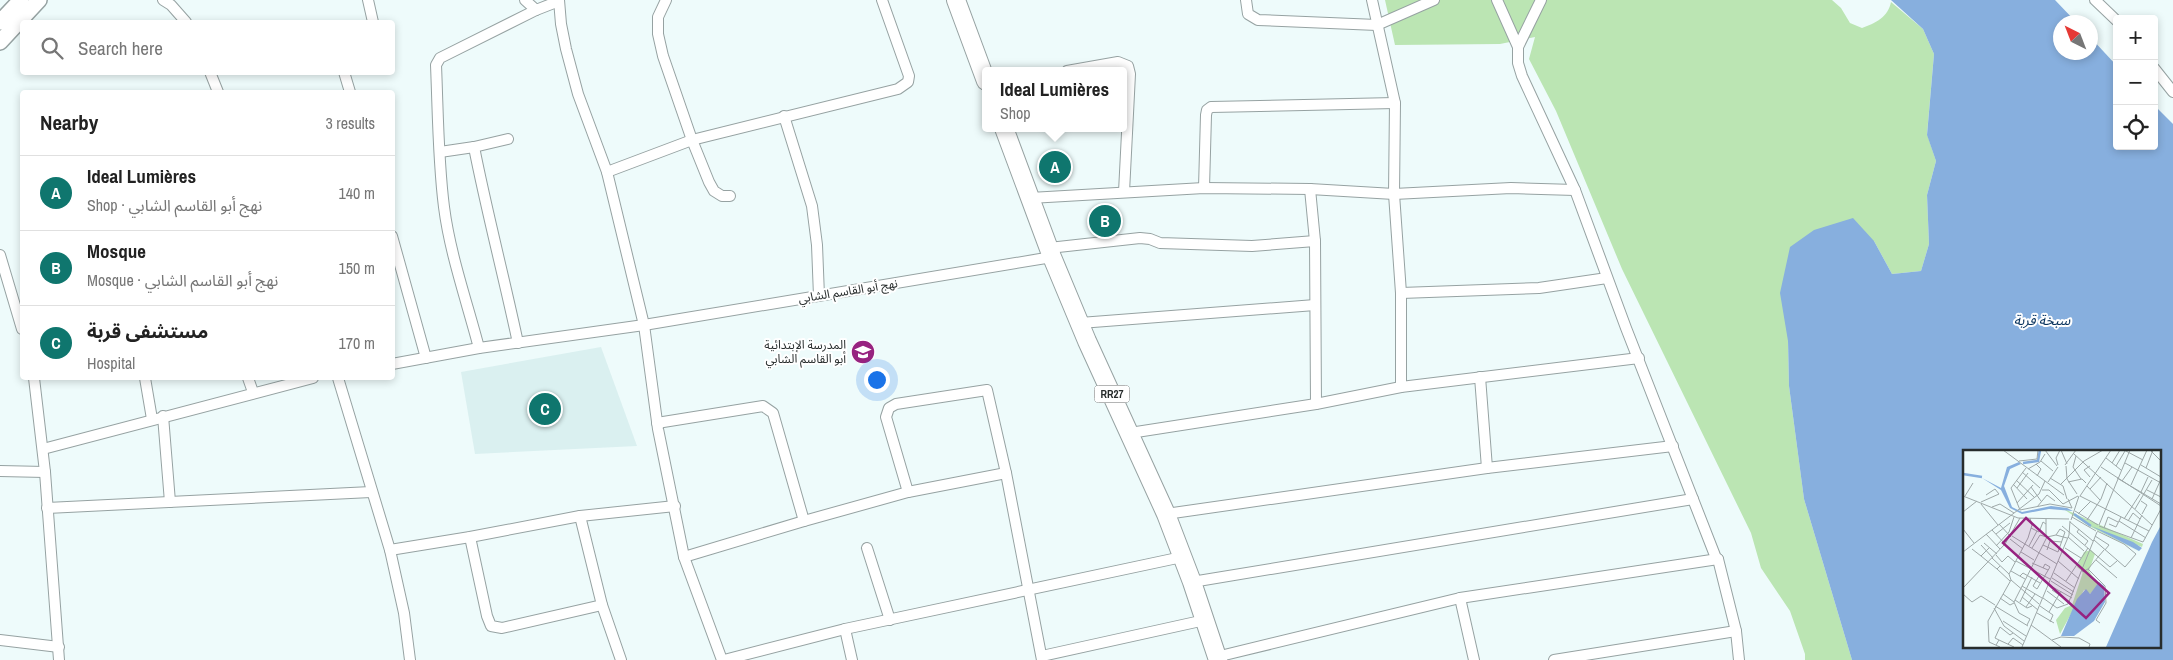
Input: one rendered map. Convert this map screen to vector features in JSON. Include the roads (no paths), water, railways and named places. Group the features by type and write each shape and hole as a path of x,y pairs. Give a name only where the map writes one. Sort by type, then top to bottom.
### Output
{"highway":[{"path":"956,0 982,70"},
{"name":"RR27","path":"1005,132 1050,253 1166,514 1192,582 1217,658"}],"main road":[{"path":"0,22 21,0"},
{"path":"20,20 39,0"},
{"path":"0,42 20,20"}],"street":[{"path":"163,0 171,5 184,20"},
{"path":"368,0 373,20"},
{"path":"525,0 536,10"},
{"path":"666,0 658,17 658,34 663,56 692,140 714,191 722,196 730,196"},
{"path":"607,172 692,140 784,116 898,90 908,82 909,76 882,0"},
{"path":"1246,0 1248,14 1258,20 1378,26 1434,0"},
{"path":"1372,0 1395,103 1394,194 1401,293 1401,387"},
{"path":"1497,0 1518,47 1518,63 1522,76 1575,190 1607,278 1716,558 1718,558 1736,631 1739,660"},
{"path":"1518,47 1541,0"},
{"path":"2095,0 2113,17"},
{"path":"479,348 448,231 444,206 437,62 536,10 559,1 560,24 566,50 578,94 607,172 644,325 657,423 684,557 723,660 845,629 1182,557"},
{"path":"1090,67 1118,62 1128,66 1130,74 1124,192"},
{"path":"2158,73 2173,92"},
{"path":"211,75 217,90"},
{"path":"345,75 349,90"},
{"path":"1204,188 1206,115 1212,107 1395,103"},
{"path":"784,116 812,206 817,245 819,296"},
{"path":"440,152 474,147 508,138"},
{"path":"474,147 485,206 518,343"},
{"path":"1030,198 1204,188 1310,189 1394,194 1511,188 1575,190"},
{"path":"1310,189 1315,241 1316,404"},
{"name":"نهج أبو القاسم الشابي","path":"395,363 479,348 644,325 819,296 1140,238 1160,243 1252,246 1315,241"},
{"path":"395,247 426,358"},
{"path":"0,255 20,322"},
{"path":"1401,293 1538,288 1607,278"},
{"path":"1080,323 1315,305"},
{"path":"1130,433 1316,404 1401,387 1639,358"},
{"path":"1480,378 1487,468"},
{"path":"34,380 43,449 59,660"},
{"path":"146,380 158,417 170,502"},
{"path":"249,380 253,392"},
{"path":"43,449 158,417 304,380"},
{"path":"339,380 390,550 404,613 410,660"},
{"path":"908,492 886,417 889,408 896,404 987,390 1006,473 1042,658 1205,620"},
{"path":"657,423 763,406 768,408 773,413 804,521"},
{"path":"1166,514 1487,468 1673,446"},
{"path":"0,471 45,472"},
{"path":"684,557 908,492 1006,473"},
{"path":"47,508 371,492"},
{"path":"1192,582 1693,499"},
{"path":"390,550 580,516 675,506"},
{"path":"580,516 602,605 621,660"},
{"path":"470,537 488,622 495,627 502,628 602,605"},
{"path":"867,548 890,620"},
{"path":"1217,658 1460,598 1718,558"},
{"path":"1460,598 1474,660"},
{"path":"845,629 852,660"},
{"path":"1554,660 1736,631"},
{"path":"0,640 59,648"}],"water":[{"name":"سبخة قربة","path":"1891,0 2055,0 2069,15 2053,15 2053,60 2098,60 2098,46 2113,62 2113,150 2158,150 2158,109 2173,124 2173,660 1852,660 1804,499 1789,386 1788,341 1780,293 1790,247 1814,230 1853,218 1874,241 1892,274 1921,271 1929,244 1927,195 1936,161 1927,135 1934,54 1923,29"}],"place":[{"name":"Ideal Lumières","path":"1055,167"},
{"name":"Mosque","path":"1105,221"},
{"name":"المدرسة الإبتدائية أبو القاسم الشابي","path":"863,352"},
{"name":"مستشفى قربة","path":"545,409"}]}
